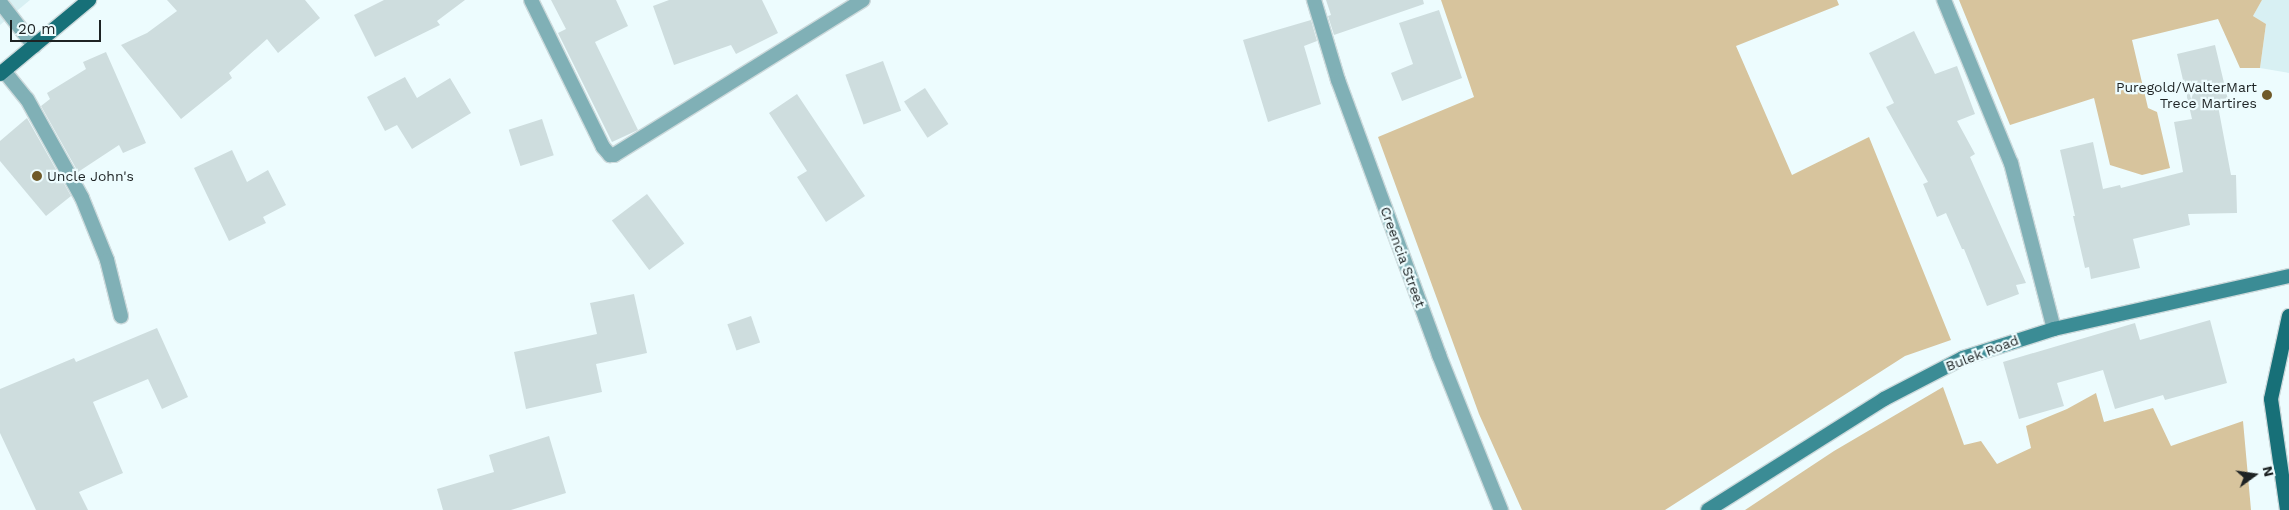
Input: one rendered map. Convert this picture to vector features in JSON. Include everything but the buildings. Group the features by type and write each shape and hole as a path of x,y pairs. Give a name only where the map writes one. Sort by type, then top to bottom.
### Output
{"main road":[{"path":"2,72 89,0"},
{"name":"Bulek Road","path":"1708,510 1884,399 1928,374 1988,348 2054,329 2289,276"},
{"path":"2287,510 2270,398 2289,316"}],"street":[{"path":"531,0 603,147 610,154 614,155 863,0"},
{"name":"Creencia Street","path":"1314,0 1338,80 1477,453 1501,510"},
{"path":"1944,0 2011,163 2054,329"},
{"path":"0,2 34,46"},
{"path":"2,72 27,99 82,198 106,260 121,316"}],"shaded area":[{"path":"0,0 30,0 0,25"},
{"path":"1441,0 1837,0 1839,5 1736,46 1792,175 1869,137 1951,340 1905,356 1665,510 1522,510 1479,414 1378,137 1474,97"},
{"path":"1959,0 2262,0 2253,16 2266,24 2260,68 2240,68 2218,19 2132,40 2148,108 2157,112 2170,168 2142,175 2110,165 2094,98 2010,125"},
{"path":"2262,0 2289,0 2289,73 2260,68 2266,24 2253,16"},
{"path":"1943,387 1964,445 1981,441 1997,464 2031,448 2026,426 2067,409 2096,393 2104,422 2153,408 2171,446 2243,421 2251,510 1745,510 1834,451"}],"place":[{"name":"Puregold/WalterMart Trece Martires","path":"2267,95"},
{"name":"Uncle John's","path":"37,176"}]}
